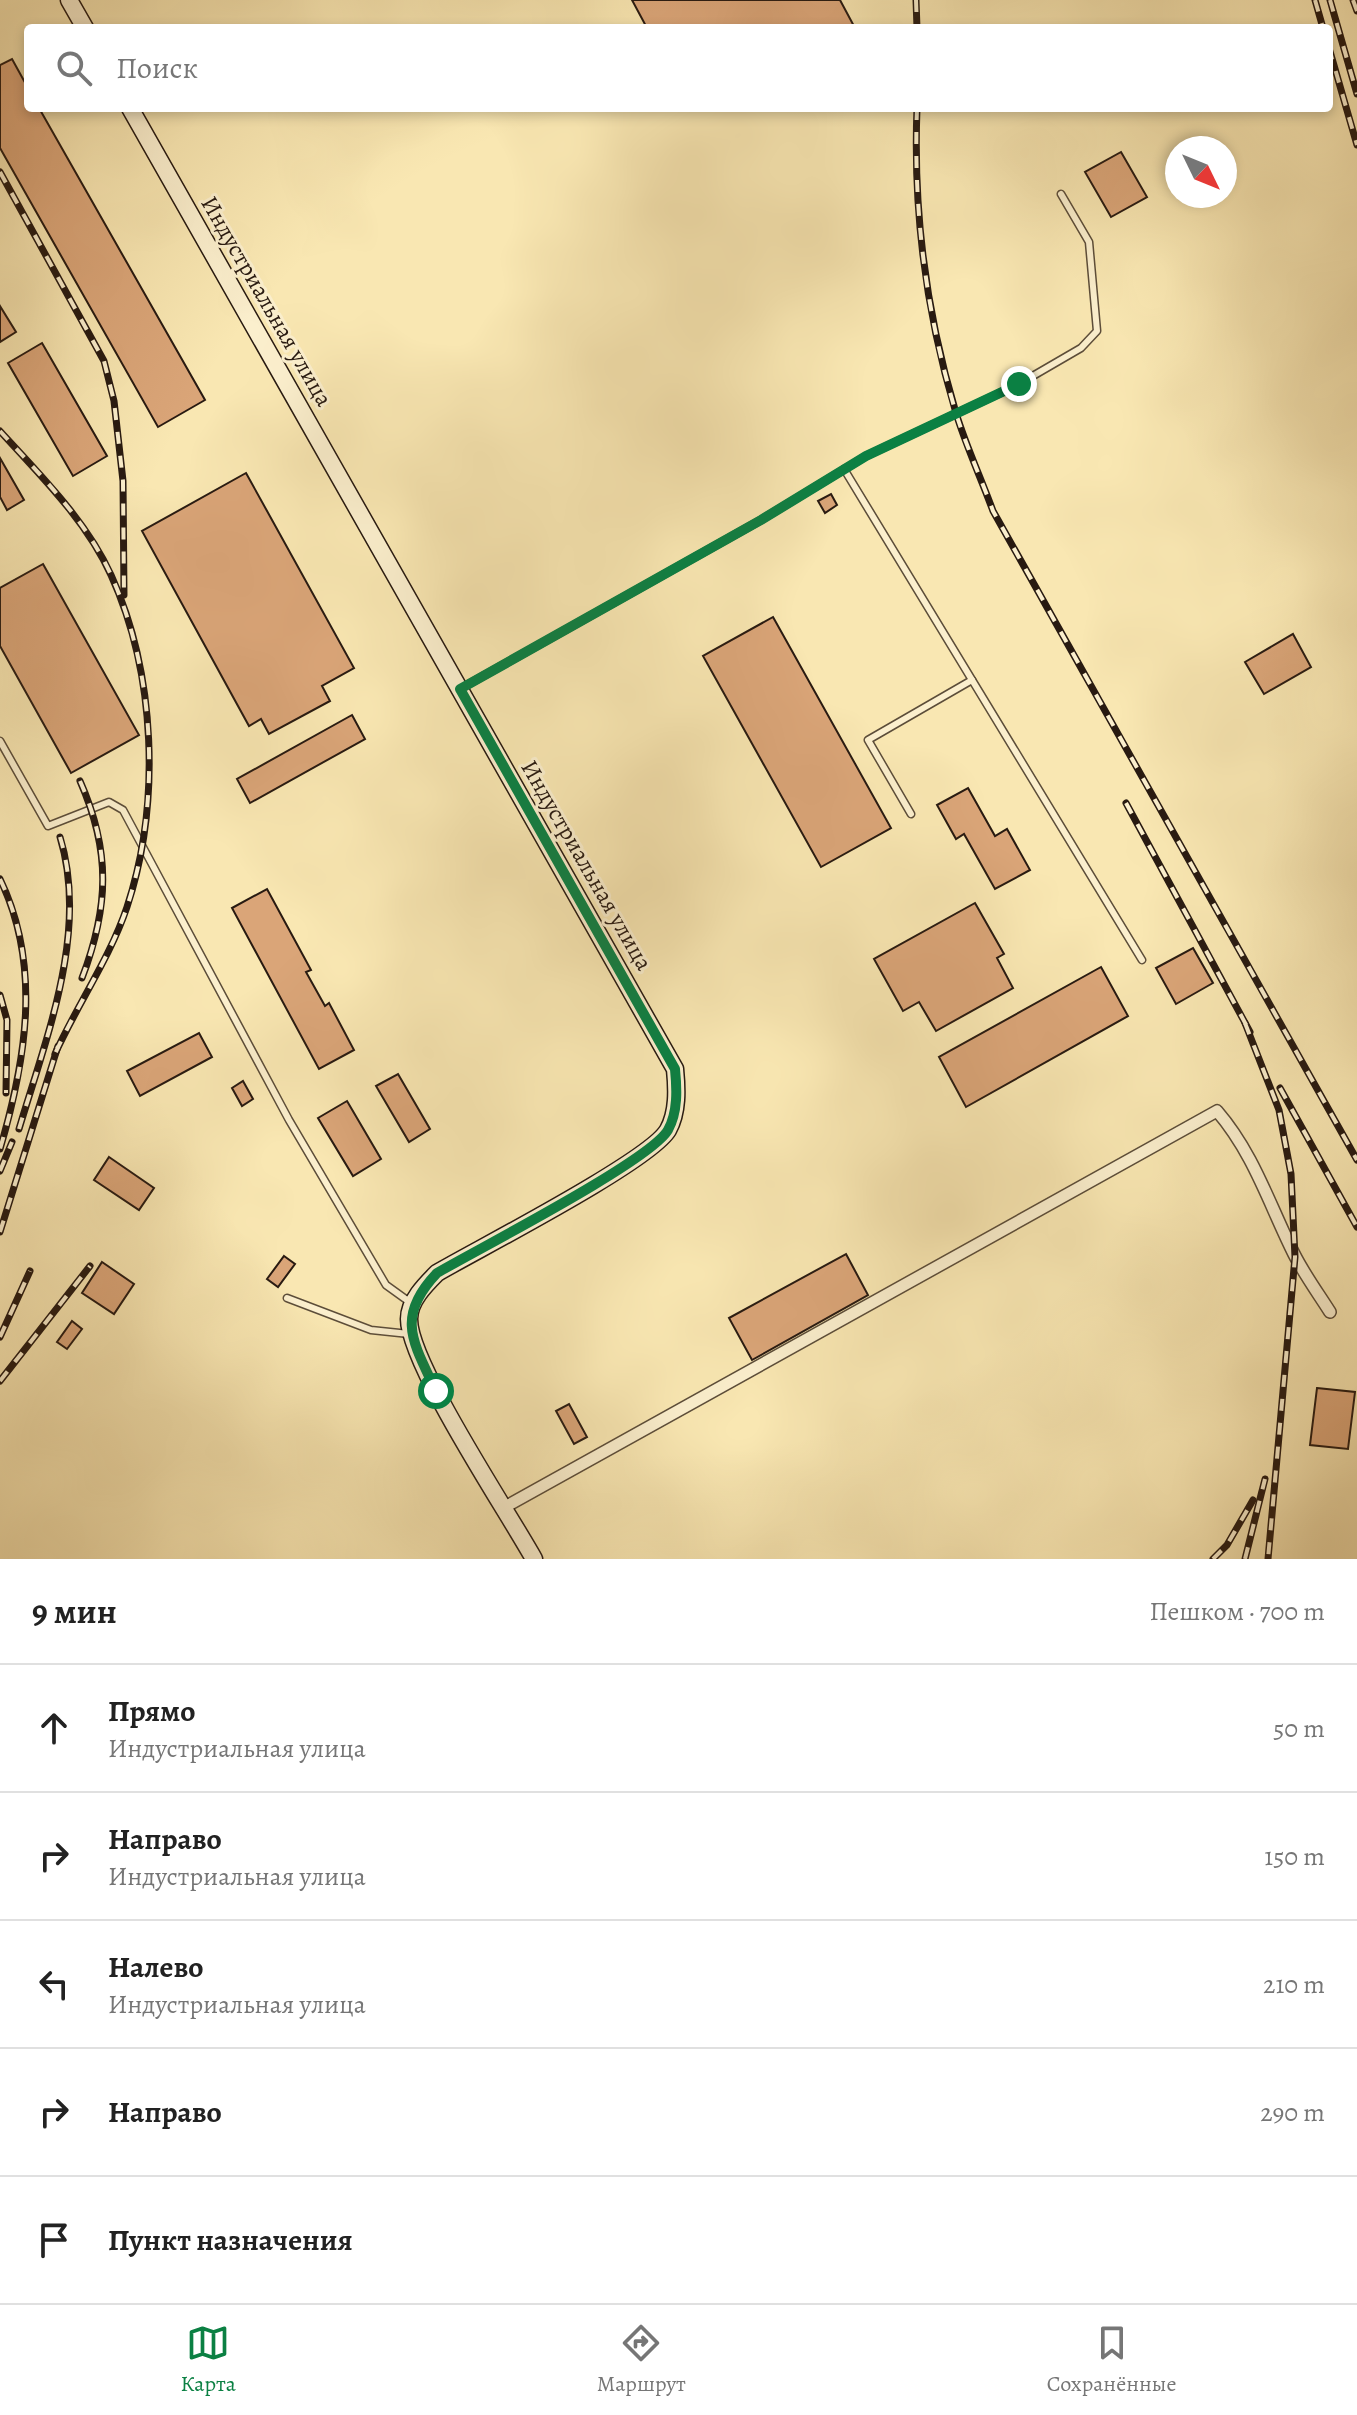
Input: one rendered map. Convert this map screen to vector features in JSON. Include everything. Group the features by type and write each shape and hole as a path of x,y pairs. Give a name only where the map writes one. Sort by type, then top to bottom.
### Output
{"street":[{"path":"69,0 83,24"},
{"name":"Индустриальная улица","path":"132,112 675,1069 677,1095 668,1131 638,1157 437,1273 419,1292 414,1306"},
{"path":"505,1507 1217,1111 1237,1134 1258,1171 1295,1257 1330,1312"},
{"path":"414,1306 409,1319 436,1391 534,1559"}],"lane":[{"path":"460,689 844,469 1019,384 1081,348 1097,331 1089,242 1061,194"},
{"path":"844,469 1142,960"},
{"path":"911,814 868,740 972,680"},
{"path":"0,741 48,826 109,802 123,810 289,1120 377,1271 386,1285 414,1306"},
{"path":"287,1298 371,1330 413,1334"}],"building":[{"path":"632,0 840,0 853,24 645,24"},
{"path":"12,59 24,81 24,112 41,112 205,400 158,427 0,148 0,65"},
{"path":"1121,152 1147,197 1111,217 1085,172"},
{"path":"0,306 16,332 0,342"},
{"path":"42,343 107,456 73,476 8,363"},
{"path":"0,458 24,500 7,510 0,497"},
{"path":"246,473 354,668 322,686 330,701 269,734 261,719 249,726 142,531"},
{"path":"831,494 837,505 825,513 818,501"},
{"path":"43,564 139,735 71,773 0,646 0,588"},
{"path":"773,617 891,828 821,867 703,656"},
{"path":"1293,634 1311,667 1264,694 1245,662"},
{"path":"352,715 365,739 250,803 237,779"},
{"path":"968,788 995,836 1007,829 1030,870 995,889 964,834 956,839 937,805"},
{"path":"267,889 311,970 306,972 325,1006 329,1003 354,1050 319,1069 232,908"},
{"path":"975,903 1004,954 997,958 1013,988 936,1031 919,1002 903,1011 874,959"},
{"path":"1193,948 1213,983 1176,1004 1156,968"},
{"path":"1101,967 1128,1016 966,1107 939,1057"},
{"path":"199,1033 212,1057 140,1096 127,1071"},
{"path":"398,1074 430,1129 409,1142 376,1086"},
{"path":"243,1081 253,1099 242,1106 232,1088"},
{"path":"347,1101 381,1159 353,1176 318,1118"},
{"path":"109,1157 154,1188 139,1210 94,1180"},
{"path":"846,1254 868,1295 752,1360 729,1318"},
{"path":"284,1256 295,1264 278,1287 267,1279"},
{"path":"102,1262 134,1284 114,1314 82,1293"},
{"path":"72,1321 82,1329 67,1349 57,1342"},
{"path":"1317,1388 1355,1392 1348,1449 1310,1445"},
{"path":"569,1404 587,1437 574,1444 556,1411"}],"railway":[{"path":"916,0 917,24"},
{"path":"1315,0 1322,24"},
{"path":"1330,0 1357,94"},
{"path":"1353,0 1357,11"},
{"path":"1333,62 1357,145"},
{"path":"917,112 917,185 929,300 956,413 993,511 1357,1160"},
{"path":"0,172 104,361 114,401 123,481 124,595"},
{"path":"0,431 46,481 89,535 111,575 137,654 149,740 145,826 127,907 112,945 55,1054"},
{"path":"80,781 97,831 103,879 97,927 82,978"},
{"path":"1126,803 1250,1032"},
{"path":"19,1129 51,1022 67,947 70,910 68,873 60,837"},
{"path":"0,879 21,945 26,1013 17,1082 0,1149"},
{"path":"0,995 7,1020 6,1093"},
{"path":"1245,1023 1279,1110 1291,1174 1295,1257 1268,1559"},
{"path":"0,1232 58,1046"},
{"path":"1280,1088 1357,1227"},
{"path":"0,1171 12,1142"},
{"path":"0,1381 90,1266"},
{"path":"0,1337 30,1271"},
{"path":"1245,1559 1265,1479"},
{"path":"1213,1559 1227,1545 1253,1500"}],"route":[{"path":"436,1391 418,1352 409,1319 419,1292 437,1273 638,1157 668,1131 677,1095 675,1069 460,689 761,520 866,456 1019,384"}]}
